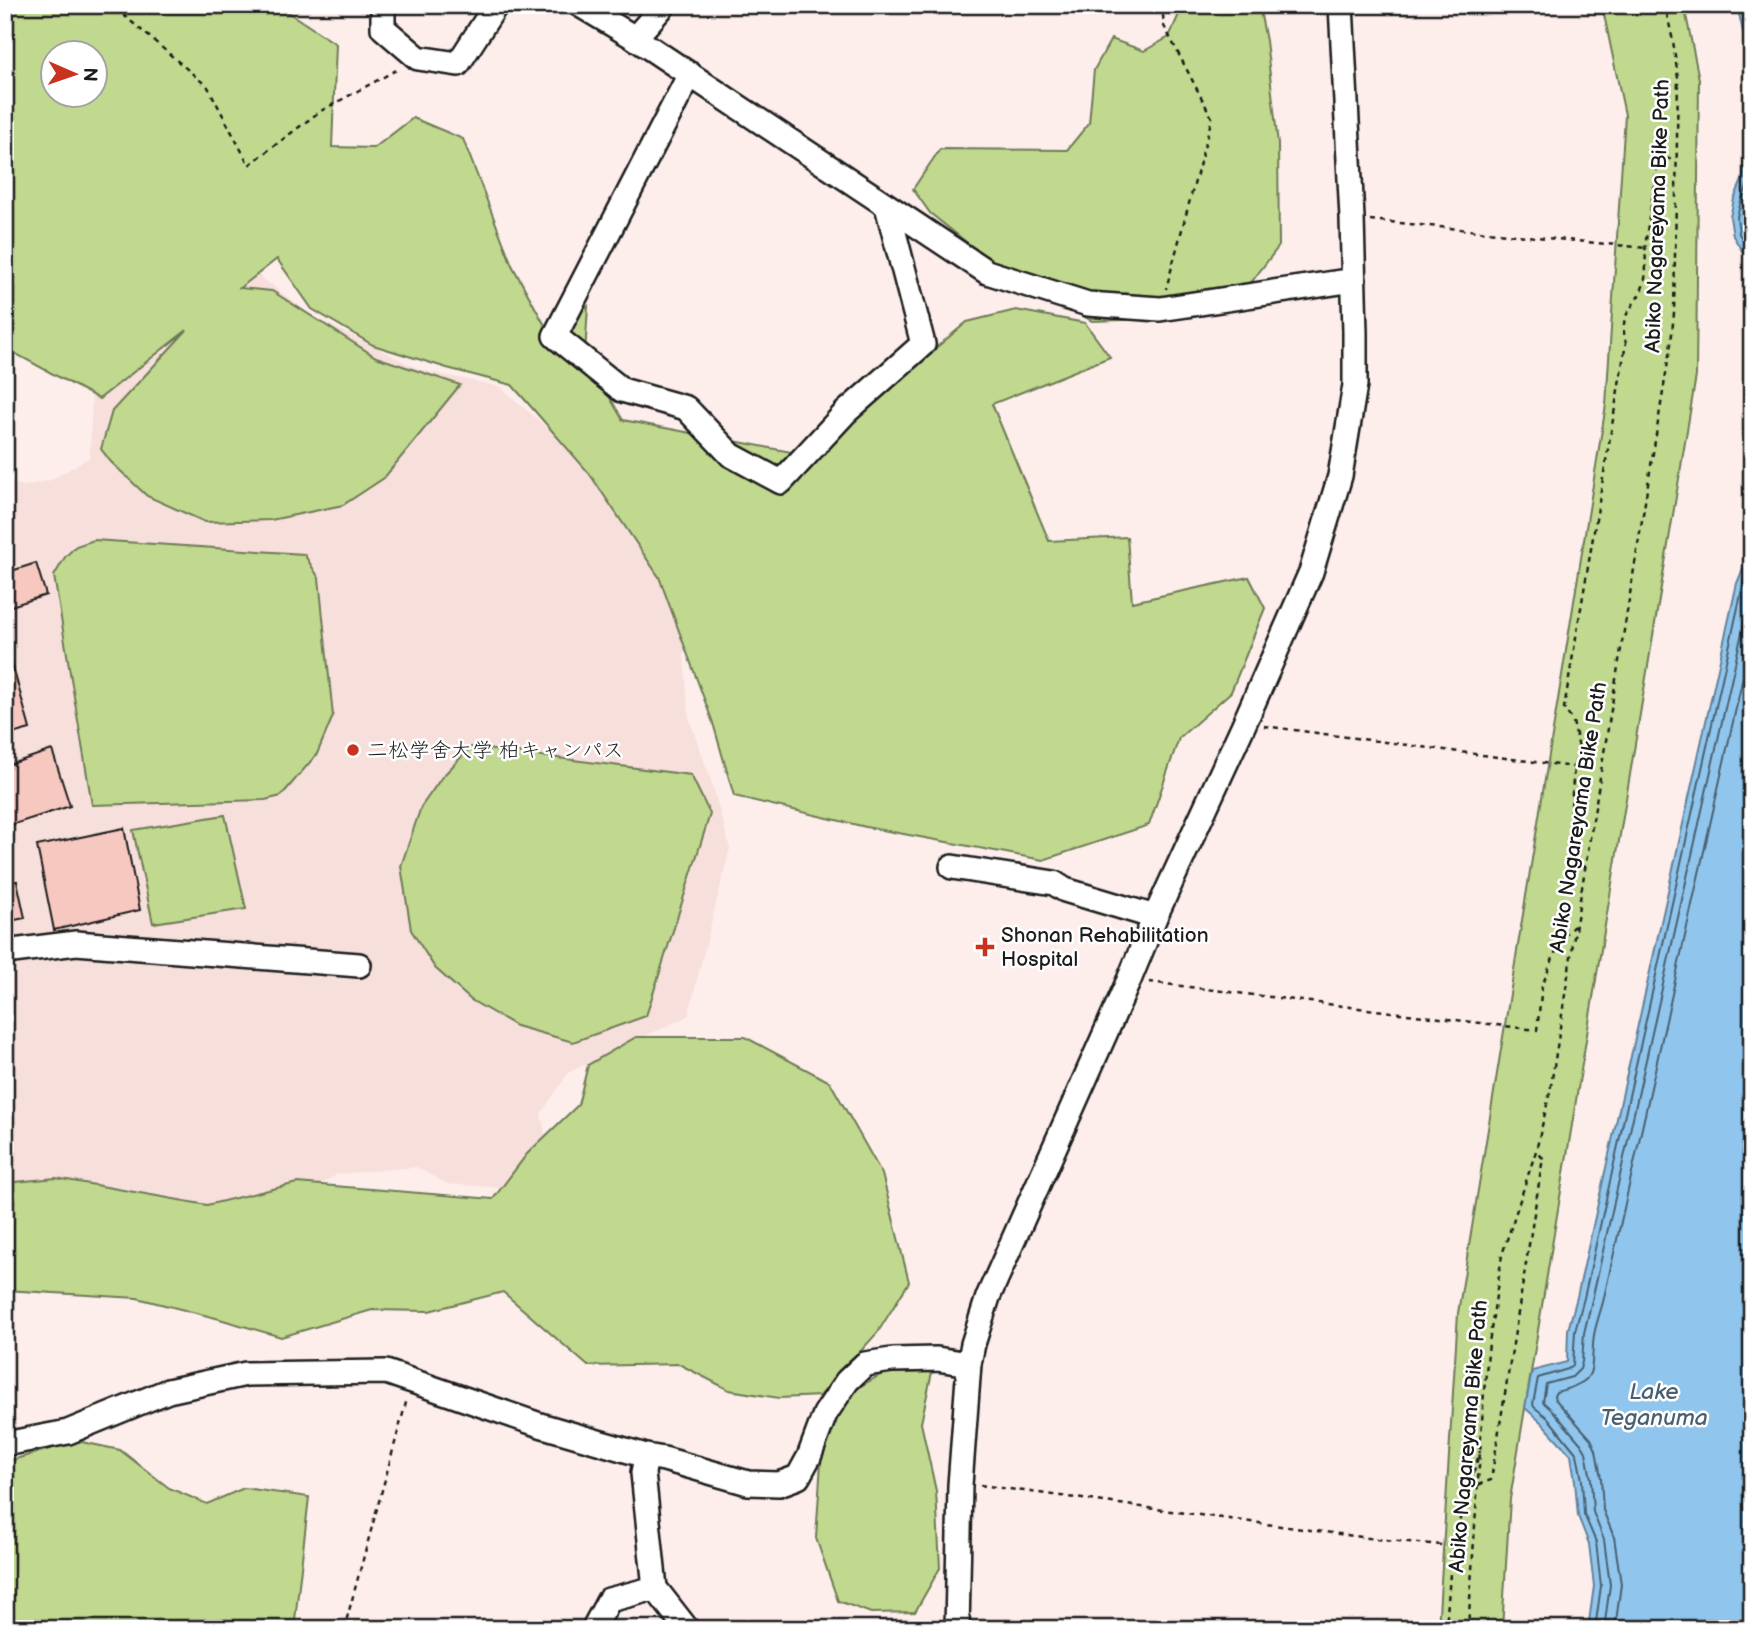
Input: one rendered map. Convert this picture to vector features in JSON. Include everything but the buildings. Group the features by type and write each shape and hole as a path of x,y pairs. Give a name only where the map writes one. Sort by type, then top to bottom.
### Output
{"street":[{"path":"383,5 383,28 418,58 458,64 496,5"},
{"path":"580,5 690,74 987,272 1088,303 1160,309 1354,280"},
{"path":"635,38 664,5"},
{"path":"957,1629 960,1485 969,1364 988,1297 1311,572 1340,476 1355,385 1352,218 1341,5"},
{"path":"690,74 555,336 622,390 686,408 731,455 781,482 846,412 923,344 887,206"},
{"path":"953,867 1054,883 1065,890 1155,917"},
{"path":"5,952 76,943 359,965"},
{"path":"5,1444 68,1432 168,1391 246,1374 386,1372 540,1425 646,1456 748,1483 779,1484 798,1477 809,1457 825,1414 847,1381 865,1364 892,1360 937,1359 969,1364"},
{"path":"646,1456 643,1472 655,1588 687,1629"},
{"path":"595,1629 608,1600 655,1588"}],"path":[{"path":"106,5 119,11 208,87 249,165 319,112 418,58"},
{"path":"119,11 122,5"},
{"path":"1160,309 1212,118 1164,26 1162,5"},
{"name":"Abiko Nagareyama Bike Path","path":"1468,1629 1488,1355 1502,1255 1536,1151 1550,1092 1671,343 1674,313 1678,78 1665,5"},
{"path":"1585,867 1572,861 1569,844 1574,768 1579,748 1573,722 1564,708 1626,343 1624,321 1644,285 1645,248 1658,159 1676,159"},
{"path":"1352,218 1645,248"},
{"path":"1244,724 1574,768"},
{"path":"1129,980 1537,1030 1542,986 1561,938 1576,924"},
{"path":"1478,1485 1491,1480 1543,1158 1536,1151"},
{"path":"344,1629 413,1381"},
{"path":"1446,1629 1452,1546 1481,1445"},
{"path":"960,1485 979,1485 1362,1537 1452,1546"}],"shaded area":[{"name":"二松学舍大学 柏キャンパス","path":"241,262 314,317 421,370 500,387 611,483 679,592 689,718 712,783 730,848 688,1016 569,1072 541,1114 554,1178 545,1191 447,1184 416,1167 338,1174 287,1204 5,1220 5,480 24,486 51,480 90,457 92,386"}],"green space":[{"path":"5,5 277,5 336,44 332,147 374,148 413,118 463,139 512,265 548,331 588,306 585,355 623,420 807,455 967,322 1016,310 1085,323 1110,357 992,404 1049,541 1127,537 1132,602 1249,577 1265,608 1231,692 1179,738 1149,825 1043,860 866,827 734,796 713,723 659,577 589,473 512,385 373,345 312,309 277,259 240,288 272,291 376,357 460,385 384,478 343,505 271,520 205,522 147,496 101,449 112,411 187,330 99,399 5,348"},
{"path":"1183,5 1259,5 1278,144 1279,246 1247,288 1185,318 1092,321 1000,269 930,213 913,189 940,149 1067,150 1089,123 1094,70 1111,39 1144,51 1169,37"},
{"path":"1602,5 1684,5 1699,79 1696,376 1510,1499 1502,1629 1438,1629 1458,1313 1606,405 1625,115"},
{"path":"94,540 304,554 319,578 333,716 317,754 281,796 265,800 92,805 54,576 65,557 76,546"},
{"path":"471,747 691,775 710,814 646,1016 573,1042 516,1026 471,1000 435,968 411,930 401,866 421,807 442,777"},
{"path":"225,815 246,909 153,923 133,830"},
{"path":"636,1037 745,1037 830,1082 882,1174 909,1282 878,1332 820,1396 779,1398 729,1390 679,1364 588,1366 503,1292 429,1311 372,1310 281,1337 137,1298 5,1290 5,1183 56,1178 207,1205 297,1183 493,1199 527,1154 578,1105 588,1065"},
{"path":"932,1372 921,1423 936,1491 940,1568 915,1612 871,1613 838,1601 816,1538 822,1447 841,1397 884,1373"},
{"path":"77,1441 120,1450 169,1488 207,1504 244,1488 309,1497 294,1629 193,1629 193,1622 113,1629 5,1629 5,1462"}],"water":[{"path":"1737,5 1752,5 1752,270 1733,236 1730,217 1743,178 1750,112 1747,49"},
{"name":"Lake Teganuma","path":"1752,548 1752,1629 1588,1629 1594,1586 1589,1544 1578,1516 1571,1455 1525,1408 1532,1371 1567,1362 1568,1330 1737,583"}],"place":[{"name":"二松学舍大学 柏キャンパス","path":"353,750"},
{"name":"Shonan Rehabilitation Hospital","path":"985,947"}]}
